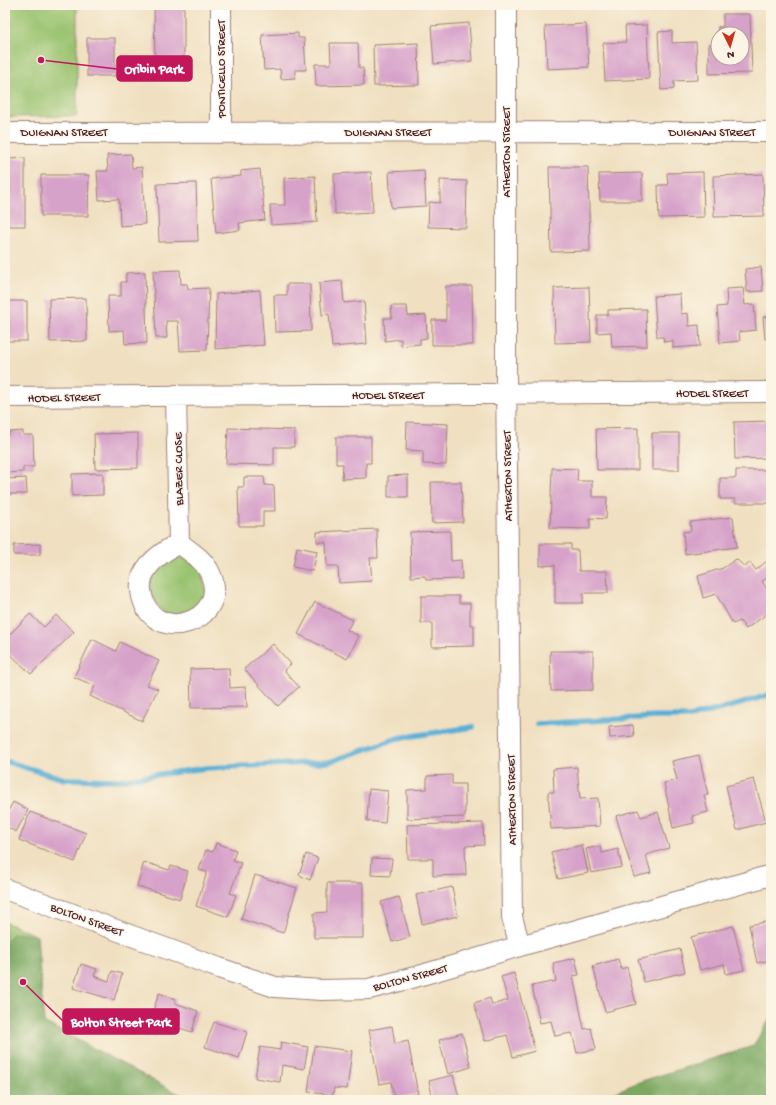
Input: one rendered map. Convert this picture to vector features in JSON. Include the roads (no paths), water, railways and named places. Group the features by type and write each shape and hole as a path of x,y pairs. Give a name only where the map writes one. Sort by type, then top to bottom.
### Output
{"street":[{"name":"PONTICELLO STREET","path":"221,5 221,132"},
{"name":"ATHERTON STREET","path":"506,5 506,394 512,917 520,946"},
{"name":"DUIGNAN STREET","path":"5,133 771,132"},
{"name":"HODEL STREET","path":"5,397 771,392"},
{"name":"BLAZER CLOSE","path":"176,395 179,543"},
{"name":"BOLTON STREET","path":"5,889 219,968 275,987 321,990 369,989 771,875"}],"waterway":[{"path":"537,724 656,717 690,717 771,694"},
{"path":"5,761 64,779 118,780 206,768 329,762 398,738 473,727"},
{"path":"5,1097 16,1100"}],"place":[{"name":"Oribin Park","path":"41,60"},
{"name":"Bolton Street Park","path":"23,982"}]}
